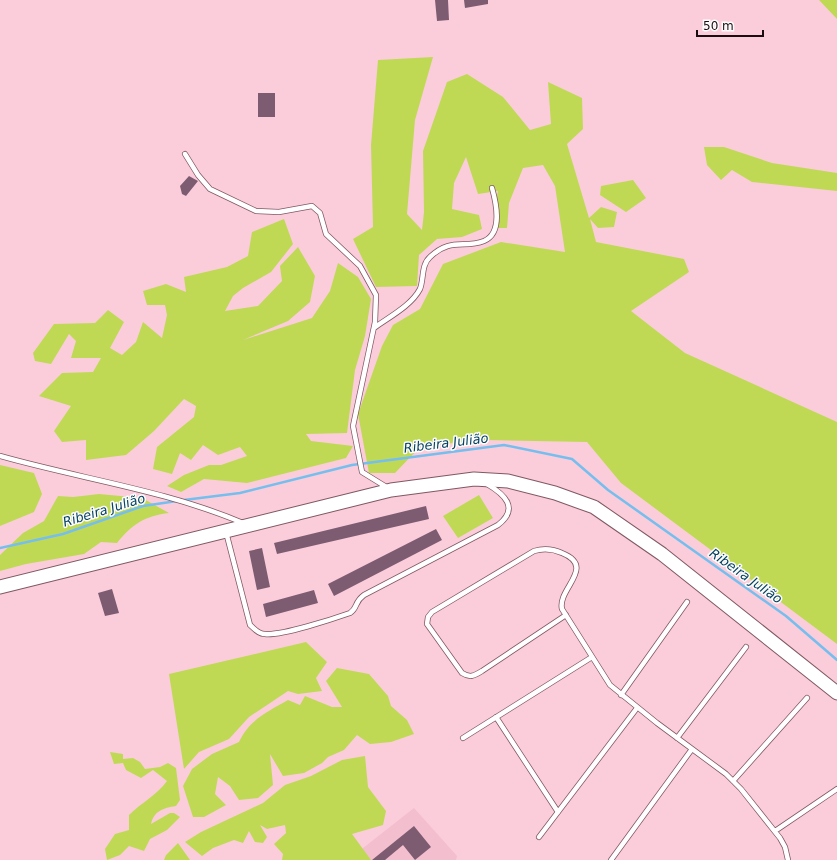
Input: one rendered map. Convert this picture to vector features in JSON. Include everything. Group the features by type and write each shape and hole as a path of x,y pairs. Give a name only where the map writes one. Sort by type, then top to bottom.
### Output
{"main road":[{"path":"0,587 391,490 474,479 497,480 522,484 570,497 594,506 662,554 837,693"}],"lane":[{"path":"185,154 210,189 256,211 279,212 312,206 320,213 326,234 360,266 376,295 374,328 353,426 362,472 391,490"},
{"path":"374,328 405,305 415,295 420,288 426,262 430,256 454,244 485,241 490,236 496,218 496,202 492,188"},
{"path":"0,456 152,493 220,514 246,525"},
{"path":"225,530 250,625 258,632 266,635 290,630 350,613 354,610 356,601 364,595 501,523 509,510 504,497 487,484 474,479"},
{"path":"566,616 474,676 467,676 462,673 427,624 428,617 432,612 524,557 543,548 568,555 574,560 577,570 575,577 563,596 561,604 566,616 610,685 637,708 733,781 775,831 785,847 788,860"},
{"path":"621,695 687,602"},
{"path":"677,738 746,647"},
{"path":"463,738 592,657"},
{"path":"733,781 807,698"},
{"path":"539,837 637,708"},
{"path":"496,717 558,812"},
{"path":"611,860 692,749"},
{"path":"775,831 837,789"}],"shaded area":[{"path":"414,808 457,856 456,860 365,860 358,852"}],"green space":[{"path":"819,0 837,0 837,19"},
{"path":"433,57 415,120 407,214 422,230 424,212 423,151 447,82 467,74 503,97 530,130 551,124 548,82 582,98 583,129 567,144 589,218 601,207 617,212 614,227 598,228 590,219 596,242 684,259 689,272 631,311 685,353 837,422 837,644 621,483 587,442 486,440 421,446 395,473 369,473 358,414 382,346 393,325 420,309 443,264 501,242 565,252 555,186 543,165 523,168 509,203 507,228 497,228 494,209 498,191 478,194 466,157 454,183 452,209 479,215 482,229 462,237 437,239 419,255 417,286 376,287 353,239 373,227 371,145 378,60"},
{"path":"704,147 724,147 772,163 837,173 837,191 752,182 732,170 721,180 707,165"},
{"path":"633,180 646,198 626,212 600,195 601,186"},
{"path":"284,219 293,244 271,272 243,288 233,296 225,311 258,306 282,281 280,266 298,247 315,276 310,302 288,321 243,340 312,318 330,291 338,263 358,277 371,299 365,336 355,370 347,433 306,434 311,441 353,446 346,458 247,483 204,479 181,492 167,486 184,475 209,465 221,465 247,456 240,447 218,455 203,445 191,460 180,453 172,474 153,469 157,447 194,417 196,406 184,399 154,431 126,455 86,460 86,440 62,442 54,431 71,406 39,396 62,373 93,372 101,358 71,358 76,341 69,334 51,364 35,361 33,353 54,324 95,323 108,310 124,322 110,348 122,355 136,342 143,322 162,338 167,315 165,305 147,305 143,291 166,284 186,292 184,277 227,267 248,256 252,232"},
{"path":"0,465 34,473 42,494 34,512 0,526"},
{"path":"99,494 142,498 169,513 153,516 140,522 128,531 117,543 101,542 84,554 26,564 0,571 0,555 23,533 44,521 58,496 73,497"},
{"path":"479,495 493,518 458,538 443,516"},
{"path":"306,642 327,662 316,678 322,691 298,694 288,691 249,717 229,739 199,752 184,769 169,674"},
{"path":"337,668 369,674 388,696 391,706 407,720 414,734 391,742 370,744 357,735 344,750 328,757 322,763 304,773 283,776 270,754 273,785 258,798 239,800 230,786 218,777 215,794 226,805 204,817 193,817 183,786 192,769 212,754 239,742 243,734 253,722 288,700 300,705 305,696 332,707 342,707 326,681"},
{"path":"110,752 123,754 123,759 133,758 140,762 145,769 160,767 168,763 176,768 180,800 176,806 163,809 157,813 151,824 170,813 174,813 180,817 167,830 150,839 144,851 129,846 120,855 107,860 105,849 115,834 129,830 129,815 159,791 167,781 153,770 141,778 126,770 123,763 114,764"},
{"path":"365,756 368,787 386,811 383,825 352,834 371,860 282,860 283,854 274,844 286,833 285,825 267,829 260,825 267,837 263,843 255,842 249,831 243,843 234,840 213,848 202,856 185,842 201,832 263,803 285,785 311,776 342,760"},
{"path":"178,843 190,860 164,860 166,855"}],"building":[{"path":"435,0 448,0 449,20 437,21"},
{"path":"464,0 488,0 488,4 465,8"},
{"path":"258,93 275,93 275,117 258,117"},
{"path":"189,176 198,181 186,196 182,194 180,186"},
{"path":"426,506 429,519 277,554 274,543"},
{"path":"436,529 442,540 334,596 328,584"},
{"path":"262,548 270,587 257,590 249,551"},
{"path":"112,589 119,613 105,616 98,593"},
{"path":"314,590 318,603 266,617 263,604"},
{"path":"414,826 431,847 415,860 403,845 385,860 372,860"}],"waterway":[{"name":"Ribeira Julião","path":"184,500 240,493 352,465 504,445 572,459 608,490 786,616 837,660"},
{"name":"Ribeira Julião","path":"0,548 63,534 143,506 177,501"}]}
